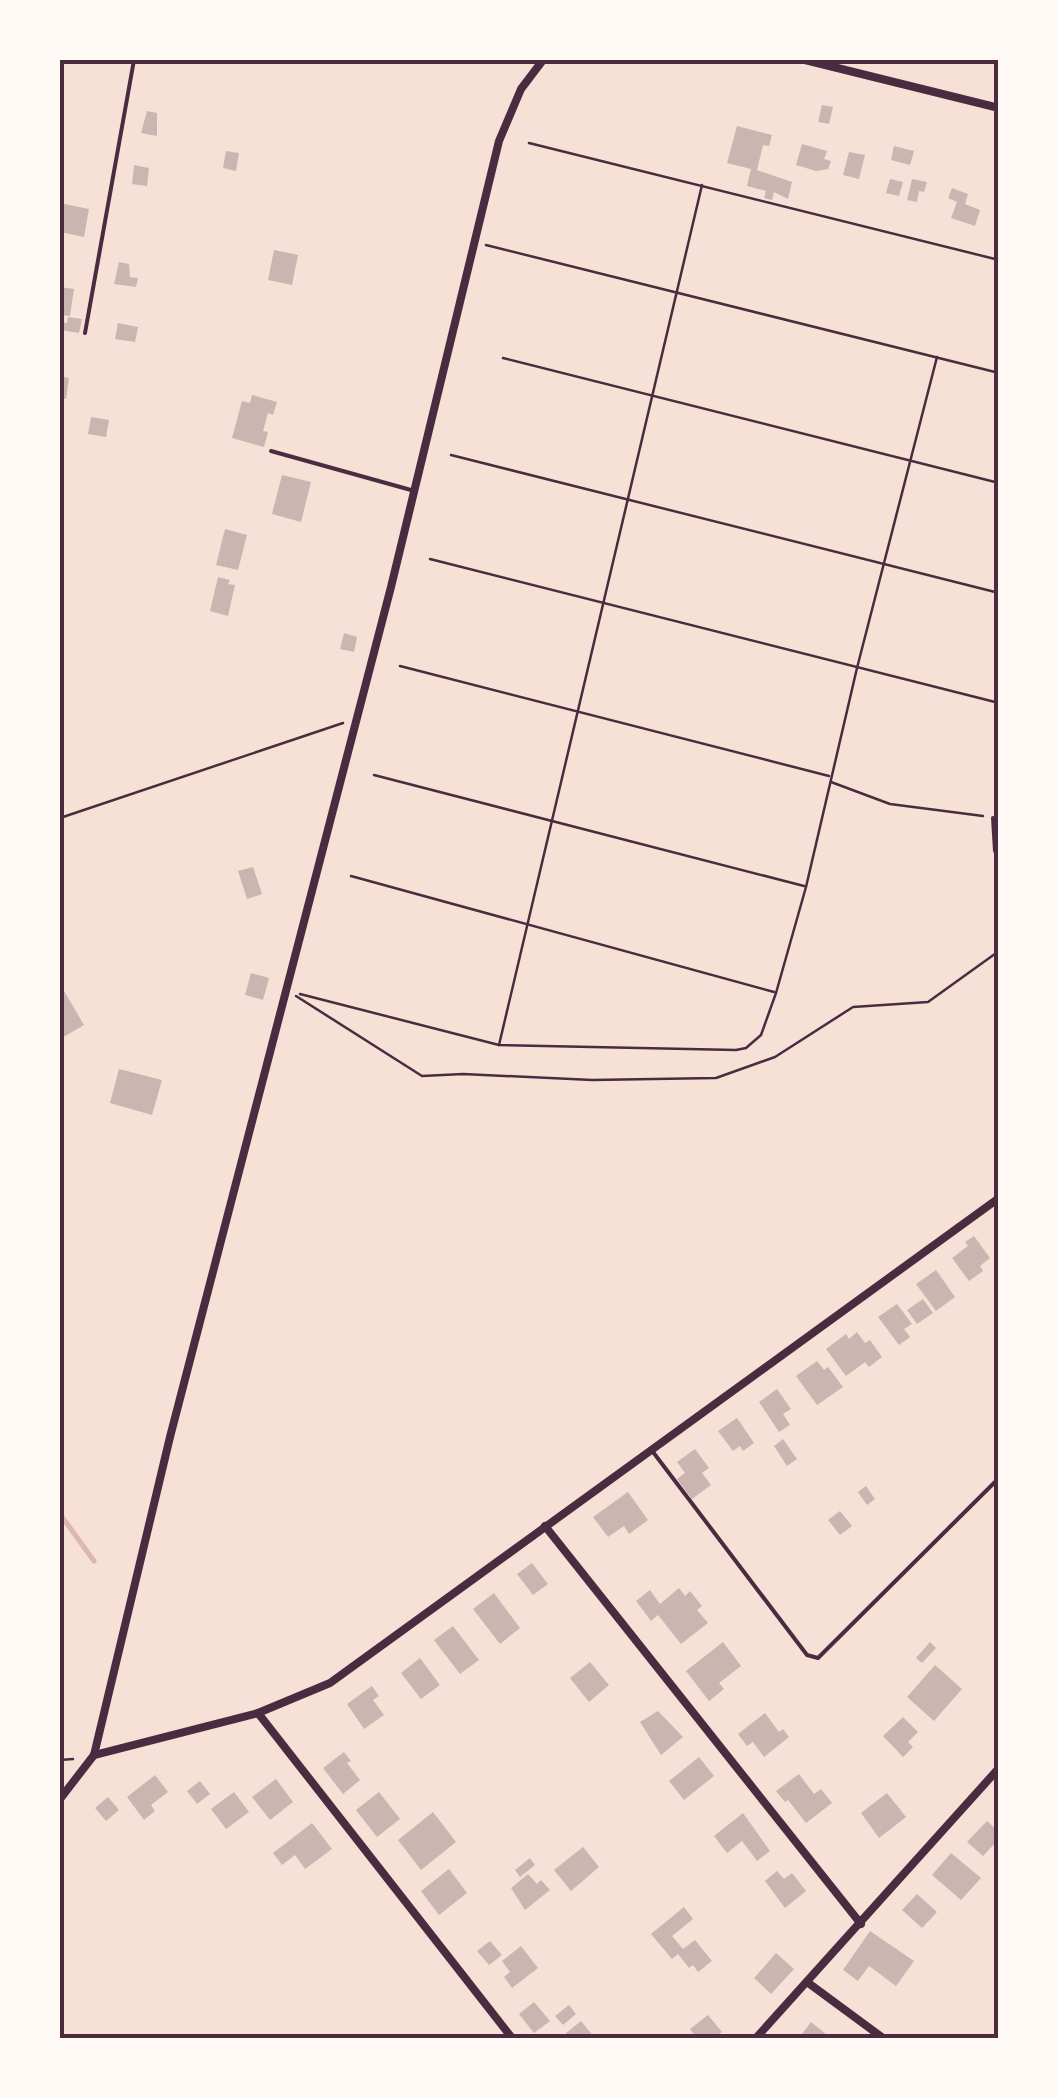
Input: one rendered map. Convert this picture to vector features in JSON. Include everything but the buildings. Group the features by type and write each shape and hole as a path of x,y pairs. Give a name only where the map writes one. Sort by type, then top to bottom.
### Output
{"street":[{"path":"60,1799 94,1755 170,1437 508,114 520,89 543,60"},
{"path":"805,60 999,108"},
{"path":"94,1755 258,1713 330,1683 999,1198"},
{"path":"546,1526 861,1924"},
{"path":"258,1713 512,2038"},
{"path":"756,2038 999,1768"},
{"path":"807,1982 883,2038"}],"lane":[{"path":"85,332 134,60"},
{"path":"272,451 414,491"},
{"path":"992,818 995,851 999,856"},
{"path":"650,1448 807,1655 818,1658 999,1478"}],"path":[{"path":"528,143 999,260"},
{"path":"500,1044 702,185"},
{"path":"475,242 999,373"},
{"path":"503,358 999,482"},
{"path":"286,991 500,1044 746,1048 761,1035 806,887 857,668 937,358"},
{"path":"450,455 999,593"},
{"path":"430,560 999,703"},
{"path":"400,666 831,780 890,804 970,814"},
{"path":"60,818 354,719"},
{"path":"374,774 806,887"},
{"path":"351,876 776,993"},
{"path":"286,991 422,1076 716,1078 775,1056 852,1008 928,1002 999,952"}],"waterway":[{"path":"60,1514 94,1561"}]}
